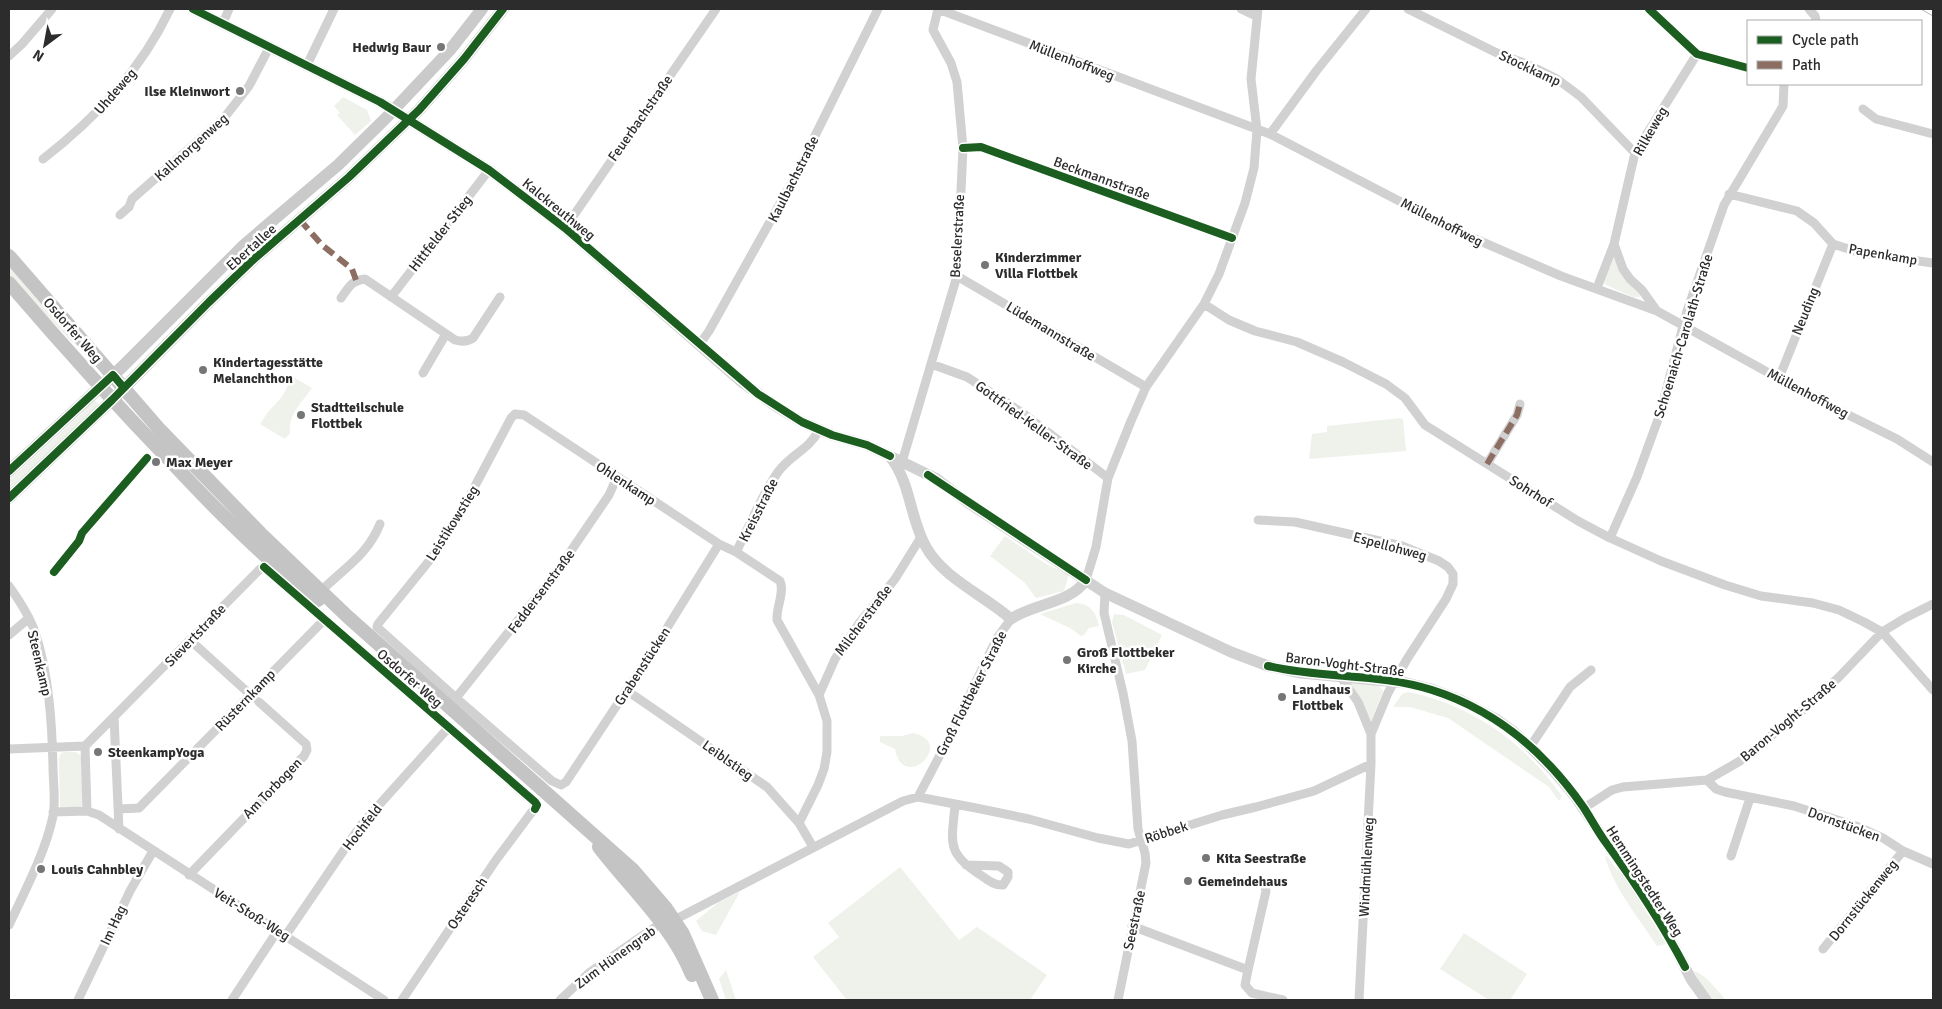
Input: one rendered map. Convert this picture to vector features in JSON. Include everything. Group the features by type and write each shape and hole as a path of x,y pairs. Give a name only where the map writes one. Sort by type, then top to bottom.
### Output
{"main road":[{"name":"Ebertallee","path":"9,471 113,375 244,245 338,165 450,50 482,9"},
{"name":"Ebertallee","path":"9,498 112,400 241,272 349,177 409,120 464,59 503,9"},
{"name":"Osdorfer Weg","path":"9,256 160,430 209,481 348,618 633,870 668,922"},
{"name":"Osdorfer Weg","path":"9,282 112,400 217,511 258,549 326,606 348,618"},
{"path":"668,922 703,1000"},
{"path":"668,922 686,938 712,1000"}],"street":[{"path":"9,56 52,9"},
{"name":"Uhdeweg","path":"43,159 84,126 114,95 146,52 170,9"},
{"name":"Kalckreuthweg","path":"193,9 270,46 393,110 489,170 565,228 758,394 819,430 866,445 890,456"},
{"path":"222,23 229,9"},
{"path":"307,65 334,9"},
{"name":"Feuerbachstraße","path":"565,228 716,9"},
{"name":"Kaulbachstraße","path":"699,345 709,331 787,192 878,9"},
{"name":"Müllenhoffweg","path":"938,9 1270,134 1457,231 1534,265 1657,311 1814,398 1897,440 1933,462"},
{"name":"Beselerstraße","path":"902,462 957,276 962,148 957,82 951,63 933,30 938,9"},
{"path":"1086,580 1096,547 1108,478 1146,387 1204,304 1219,274 1245,203 1254,168 1257,130 1251,79 1257,12 1241,9"},
{"path":"1270,134 1317,70 1366,9"},
{"name":"Stockkamp","path":"1408,9 1499,54 1557,79 1581,97 1635,153"},
{"path":"1649,9 1697,54 1747,68"},
{"path":"1809,9 1816,20"},
{"name":"Kallmorgenweg","path":"120,216 129,206 132,199 224,118 249,86 270,46"},
{"name":"Rilkeweg","path":"1597,288 1614,244 1635,153 1697,54"},
{"name":"Schoenaich-Carolath-Straße","path":"1610,538 1637,477 1660,414 1693,294 1729,194 1783,106 1784,85"},
{"path":"1863,109 1876,119 1933,134"},
{"name":"Beckmannstraße","path":"962,148 981,148 1232,238"},
{"name":"Hittfelder Stieg","path":"392,297 489,170"},
{"name":"Papenkamp","path":"1729,194 1797,212 1814,223 1833,244 1862,252 1933,263"},
{"path":"1614,244 1623,269 1630,279 1642,290 1657,311"},
{"name":"Neuding","path":"1779,378 1833,244"},
{"name":"Lüdemannstraße","path":"957,276 1146,387"},
{"path":"341,298 356,280 365,279 446,334 462,342 473,338 500,297"},
{"name":"Sohrhof","path":"1204,304 1229,320 1254,331 1297,342 1343,362 1386,384 1405,398 1425,425 1610,538 1661,562 1760,596 1812,603 1839,610 1882,632"},
{"path":"423,373 446,334"},
{"name":"Gottfried-Keller-Straße","path":"931,364 967,377 1024,414 1108,478"},
{"path":"1487,464 1517,415 1520,404"},
{"name":"Ohlenkamp","path":"515,414 524,415 719,544 736,552"},
{"name":"Leistikowstieg","path":"378,624 429,561 458,518 510,418 515,414"},
{"name":"Kreisstraße","path":"819,430 812,442 788,461 777,473 736,552 781,583 778,620 820,695"},
{"path":"890,456 899,469 921,536 930,553 950,573 1011,619"},
{"name":"Baron-Voght-Straße","path":"890,456 940,481 966,502 1105,594 1249,660 1285,670 1395,681 1431,689 1462,701 1496,719 1514,732 1552,769 1584,808 1612,790 1623,787 1707,780 1740,762 1775,734 1839,677 1882,632 1933,604"},
{"path":"906,486 911,479 923,472"},
{"name":"Feddersenstraße","path":"456,698 558,570 609,495 617,477"},
{"name":"Espellohweg","path":"1258,520 1295,522 1402,546 1433,557 1450,569 1454,576 1452,588 1395,681"},
{"path":"321,591 359,558 376,534 380,524"},
{"name":"Milcherstraße","path":"820,695 835,659 860,622 914,551 921,536"},
{"name":"Grabenstücken","path":"561,785 566,782 654,649 719,544"},
{"path":"258,549 264,567"},
{"name":"Osdorfer Weg","path":"264,567 535,802 537,805 535,809"},
{"name":"Sievertstraße","path":"85,746 264,567"},
{"name":"Groß Flottbeker Straße","path":"918,797 958,722 997,638 1011,619 1072,593 1086,580"},
{"name":"Steenkamp","path":"9,586 29,618 35,632 47,687 52,722 53,812 34,870 9,925"},
{"name":"Seestraße","path":"1105,594 1104,613 1123,693 1132,742 1138,829 1146,853 1146,863 1118,1000"},
{"path":"9,635 29,618"},
{"name":"Rüsternkamp","path":"119,810 138,808 255,699 324,620"},
{"name":"Osdorfer Weg","path":"378,624 379,630 456,698 552,781 561,785"},
{"path":"1882,632 1933,690"},
{"name":"Am Torbogen","path":"189,875 304,756 307,750 306,744 190,640"},
{"path":"1530,747 1570,687 1591,670"},
{"name":"Windmühlenweg","path":"1340,676 1358,702 1371,734"},
{"name":"Windmühlenweg","path":"1359,1000 1371,734 1388,692 1395,681"},
{"name":"Leiblstieg","path":"626,690 767,787 798,823 813,847"},
{"path":"798,823 818,785 824,769 827,752 827,721 820,695"},
{"path":"114,717 119,829"},
{"name":"Hochfeld","path":"286,935 361,825 449,727"},
{"path":"9,749 85,746 87,811"},
{"name":"Röbbek","path":"918,797 1029,819 1098,838 1129,844 1207,819 1314,791 1371,764"},
{"name":"Dornstücken","path":"1707,780 1716,789 1750,798 1794,806 1858,827 1883,838 1903,851 1933,864"},
{"path":"561,785 563,808"},
{"path":"668,922 903,801 918,797"},
{"path":"1731,856 1750,798"},
{"path":"955,805 952,844 966,865"},
{"name":"Hemmingstedter Weg","path":"1584,808 1664,927 1691,980 1706,1000"},
{"name":"Osteresch","path":"402,1000 496,860 535,809"},
{"path":"53,812 87,811 99,815 119,829"},
{"name":"Veit-Stoß-Weg","path":"119,829 384,1000"},
{"name":"Im Hag","path":"78,1000 130,891 153,851"},
{"name":"Dornstückenweg","path":"1823,948 1903,851"},
{"path":"1264,883 1266,891 1245,985 1252,993 1283,1000"},
{"name":"Zum Hünengrab","path":"560,1000 589,973 639,938 668,922"},
{"path":"1132,926 1248,970"},
{"path":"232,1000 278,930"}],"shaded area":[{"path":"343,97 367,110 371,121 355,135 337,115 340,113 334,106"},
{"path":"1614,257 1641,294 1640,297 1633,297 1606,285 1604,282"},
{"path":"9,261 82,349 71,341 13,281 9,276"},
{"path":"293,377 312,388 293,415 290,433 285,439 260,424 281,398"},
{"path":"93,398 99,405 9,490 9,480 82,413"},
{"path":"1403,419 1406,451 1309,459 1312,434 1327,432 1327,426"},
{"path":"1005,536 1046,564 1069,574 1064,591 1036,598 1024,582 990,556"},
{"path":"1076,603 1085,605 1092,610 1099,626 1089,628 1081,636 1070,628 1040,614"},
{"path":"1114,614 1124,615 1162,635 1145,670 1126,674 1112,622"},
{"path":"1348,682 1374,684 1381,688 1383,692 1370,724"},
{"path":"1408,692 1426,696 1461,709 1508,738 1539,767 1562,796 1559,801 1549,787 1448,718 1410,707 1393,707 1402,694"},
{"path":"913,733 925,738 930,746 929,754 924,761 916,766 907,767 900,762 895,749 880,742 880,736 902,736"},
{"path":"76,752 81,756 83,803 80,808 62,808 60,806 59,758 61,753"},
{"path":"1607,856 1617,870 1619,869 1664,937 1667,942 1666,944 1657,946 1635,914 1609,869 1605,857"},
{"path":"900,867 959,940 977,927 1047,975 1030,1000 847,1000 813,957 839,937 828,923"},
{"path":"740,892 716,935 702,931 696,921 719,902"},
{"path":"1464,933 1527,974 1510,1000 1489,1000 1440,969"},
{"path":"726,970 736,1000 726,1000 719,979"},
{"path":"1692,971 1706,978 1726,1000 1712,1000"}],"tram line":[{"path":"1921,9 1933,16"}],"marked path":[{"path":"300,220 322,245 352,269 356,280"},
{"path":"1487,464 1517,415 1520,404"}],"cycle path":[{"path":"193,9 380,102 489,170 565,228 758,394 802,422 832,435 867,445 890,456"},
{"path":"9,498 112,400 254,259 349,177 419,110 464,59 503,9"},
{"path":"1649,9 1697,54 1747,68"},
{"path":"963,148 981,147 1232,238"},
{"path":"9,471 113,375 124,388"},
{"path":"54,572 79,541 82,533 147,458"},
{"path":"928,475 1086,580"},
{"path":"264,567 535,802 537,805 535,809"},
{"path":"1268,666 1309,673 1371,678 1412,685 1455,699 1477,709 1498,722 1536,752 1569,788 1647,902 1685,967"}],"place":[{"name":"Hedwig Baur","path":"441,47"},
{"name":"Ilse Kleinwort","path":"240,91"},
{"name":"Kinderzimmer Villa Flottbek","path":"985,265"},
{"name":"Kindertagesstätte Melanchthon","path":"203,370"},
{"name":"Stadtteilschule Flottbek","path":"301,415"},
{"name":"Max Meyer","path":"156,462"},
{"name":"Groß Flottbeker Kirche","path":"1067,660"},
{"name":"Landhaus Flottbek","path":"1282,697"},
{"name":"SteenkampYoga","path":"98,752"},
{"name":"Kita Seestraße","path":"1206,858"},
{"name":"Louis Cahnbley","path":"41,869"},
{"name":"Gemeindehaus","path":"1188,881"}]}
